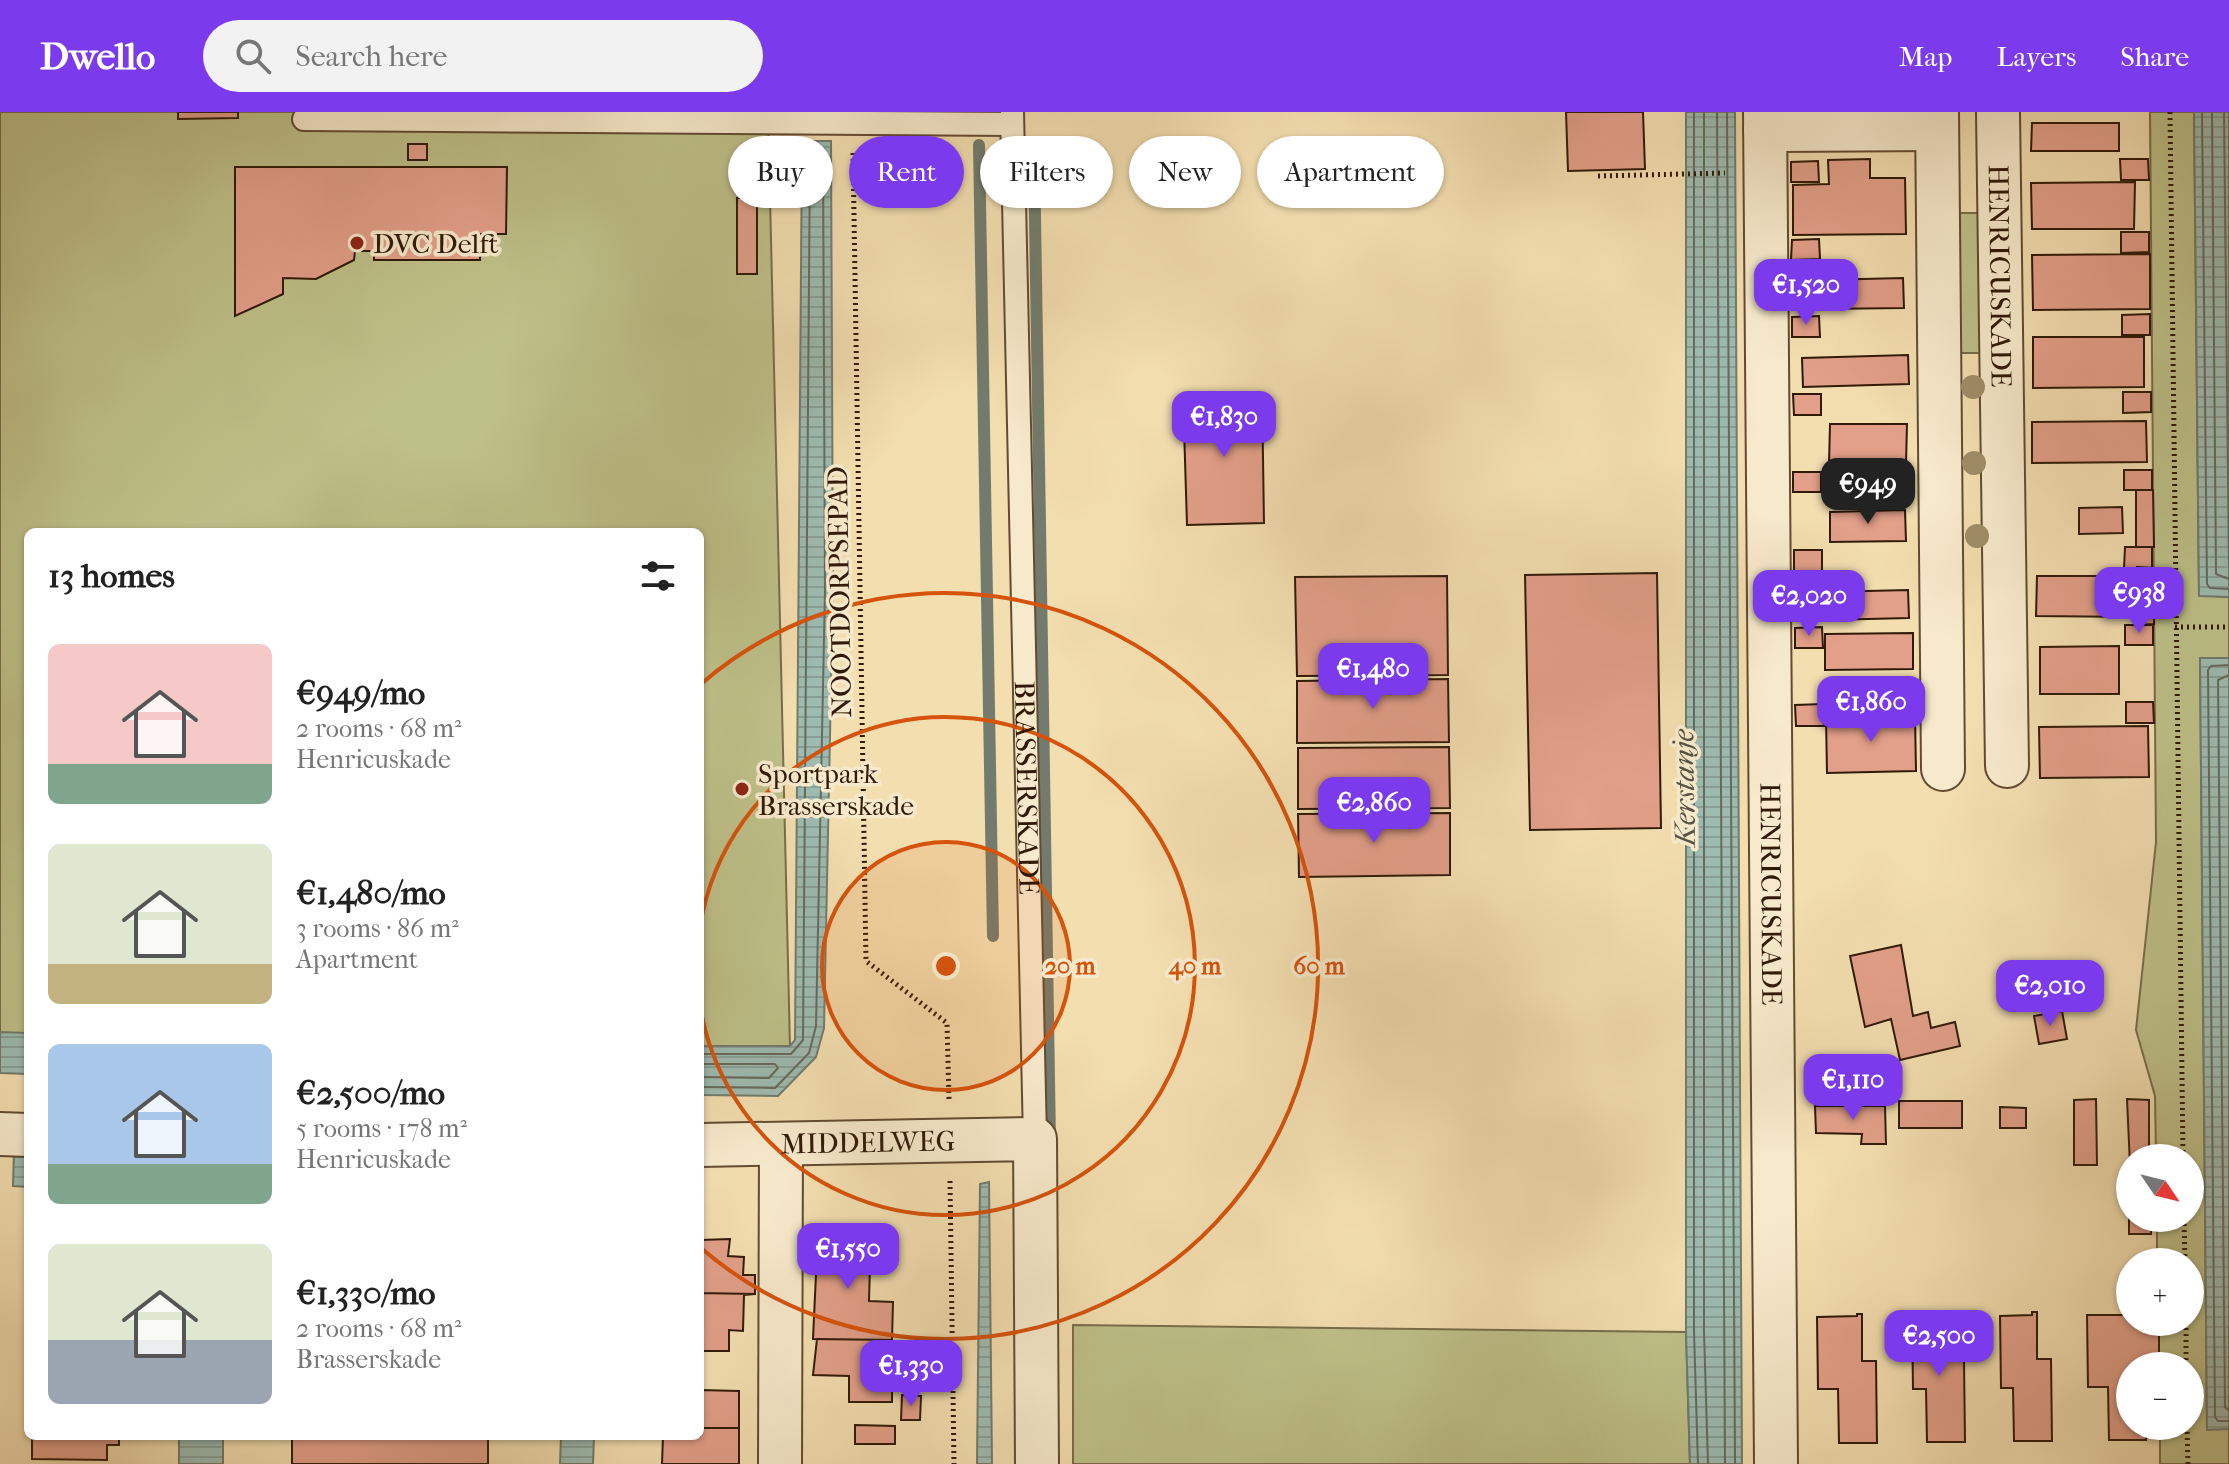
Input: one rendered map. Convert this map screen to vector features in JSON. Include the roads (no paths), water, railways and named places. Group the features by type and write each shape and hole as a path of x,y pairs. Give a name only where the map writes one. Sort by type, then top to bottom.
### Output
{"street":[{"name":"HENRICUSKADE","path":"1998,112 2007,766"},
{"name":"HENRICUSKADE","path":"1776,1464 1765,121 1937,121 1943,769"},
{"path":"1942,634 2005,633"},
{"path":"0,1134 24,1135"},
{"name":"MIDDELWEG","path":"704,1145 1035,1139"},
{"name":"BRASSERSKADE","path":"1035,1139 1037,1464"},
{"path":"780,1464 781,1146"}],"lane":[{"path":"304,119 853,125 1012,118"},
{"name":"BRASSERSKADE","path":"1012,118 1035,1139"}],"water":[{"path":"1686,112 1735,112 1742,1464 1690,1464 1686,1332"},
{"path":"2194,112 2229,112 2229,597 2199,596"},
{"path":"801,208 831,208 833,590 824,1028 816,1057 778,1096 704,1095 704,1046 790,1046 795,1040"},
{"path":"2200,658 2229,658 2229,1429 2207,1430"},
{"path":"0,1032 24,1033 24,1074 0,1073"},
{"path":"14,1151 24,1152 24,1187 13,1186"},
{"path":"989,1182 992,1464 977,1464 980,1184"},
{"path":"179,1440 223,1440 223,1464 179,1464"},
{"path":"561,1440 594,1440 593,1464 560,1464"}],"waterway":[{"path":"979,145 993,936"},
{"path":"1035,208 1050,1141"}],"place":[{"name":"DVC Delft","path":"357,243"},
{"name":"Sportpark Brasserskade","path":"742,789"}],"water label":[{"name":"Kerstanje","path":"1684,788"}]}
